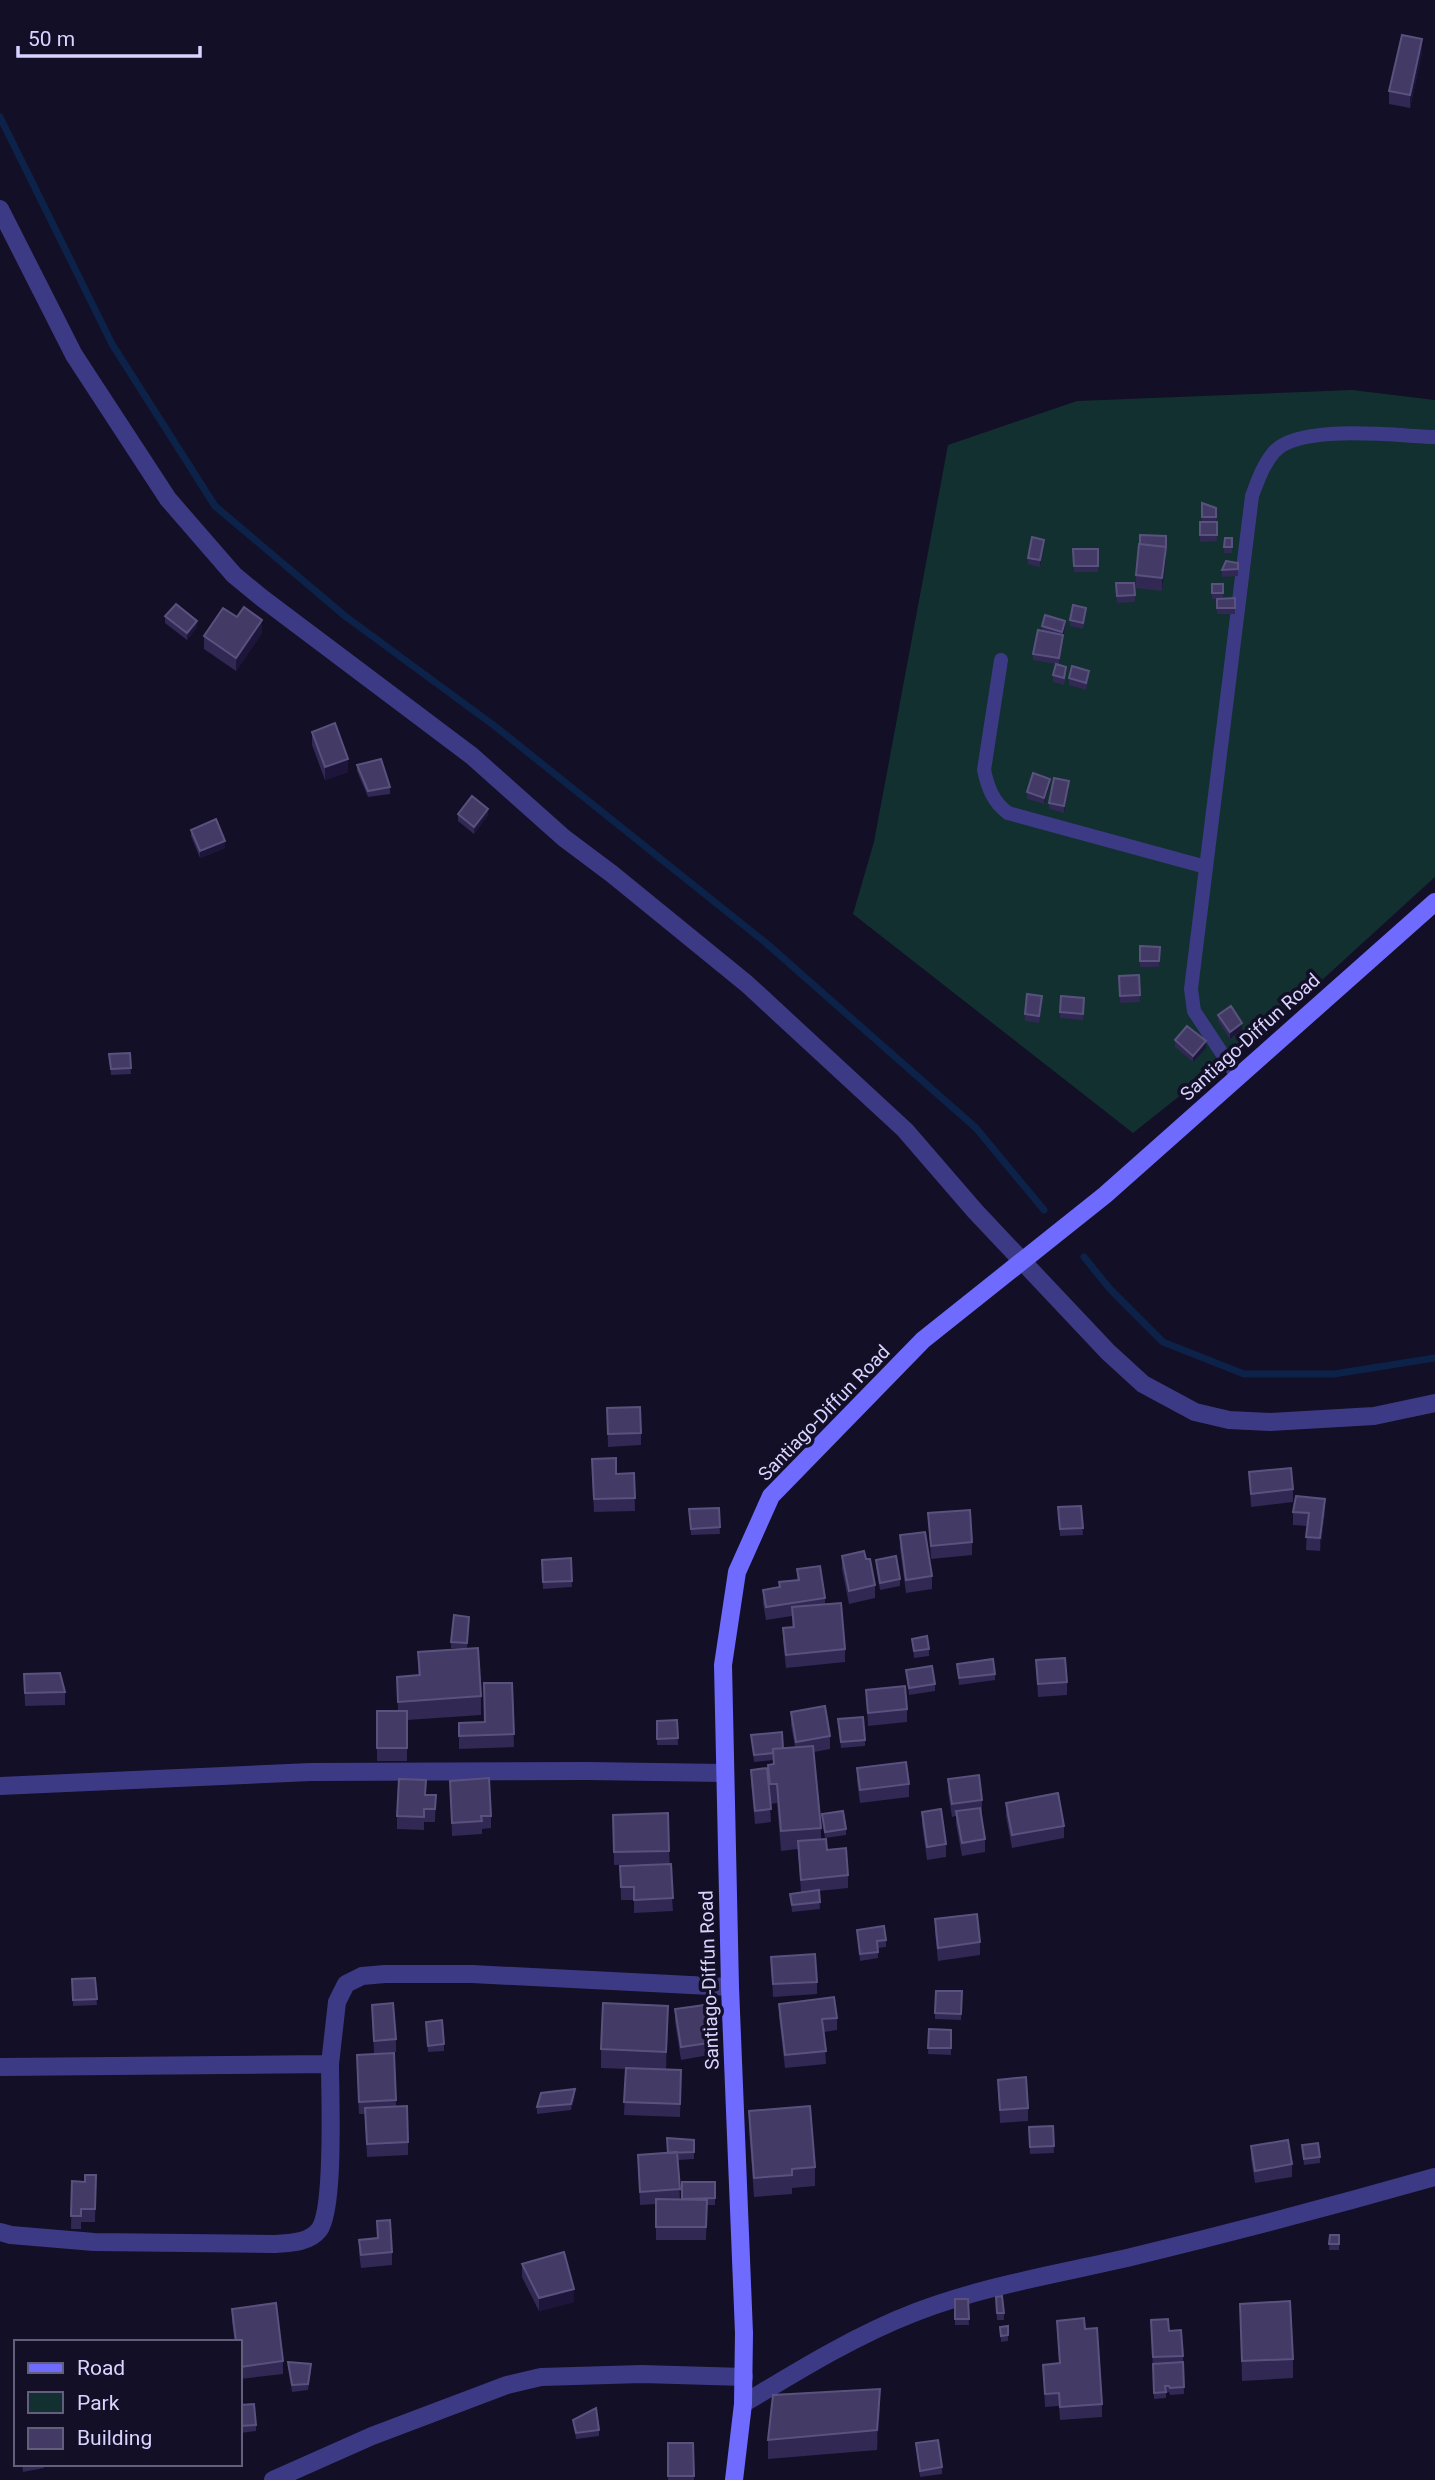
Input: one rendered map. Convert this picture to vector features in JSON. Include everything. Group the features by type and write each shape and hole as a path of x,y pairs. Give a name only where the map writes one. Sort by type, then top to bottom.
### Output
{"main road":[{"name":"Santiago-Diffun Road","path":"734,2480 743,2404 744,2333 730,1987 723,1665 737,1572 771,1496 923,1340 1105,1195 1435,902"}],"street":[{"path":"0,209 74,355 168,499 234,575 472,756 564,838 747,984 905,1130 975,1211 1108,1352 1143,1384 1195,1412 1229,1420 1270,1422 1374,1416 1435,1404"},
{"path":"0,1786 311,1772 587,1770 724,1773"},
{"path":"0,2232 94,2242 274,2244 303,2241 319,2232 327,2213 330,2064 337,2002 346,1984 362,1976 472,1974 730,1987"},
{"path":"0,2067 330,2064"},
{"path":"743,2404 829,2354 916,2312 982,2291 1267,2225 1435,2178"},
{"path":"273,2480 421,2417 507,2385 541,2377 642,2374 744,2377"}],"lane":[{"path":"1237,1076 1194,1011 1191,989 1252,496 1261,471 1276,450 1297,439 1329,433 1435,437"},
{"path":"1000,660 984,770 987,786 997,805 1008,813 1206,867"}],"green space":[{"path":"1352,390 1435,400 1435,877 1299,1001 1133,1133 853,914 874,842 948,445 1077,401"}],"building":[{"path":"1402,35 1422,39 1410,95 1389,91"},
{"path":"1202,503 1216,508 1216,517 1202,517"},
{"path":"1200,522 1217,522 1217,535 1200,535"},
{"path":"1140,535 1166,536 1166,547 1140,544"},
{"path":"1032,537 1044,540 1040,560 1028,558"},
{"path":"1225,538 1232,538 1232,547 1224,547"},
{"path":"1139,544 1166,547 1162,578 1136,575"},
{"path":"1073,549 1098,549 1098,566 1074,566"},
{"path":"1226,561 1238,563 1238,569 1222,570"},
{"path":"1116,583 1134,583 1135,595 1117,596"},
{"path":"1212,584 1223,584 1223,593 1212,593"},
{"path":"1235,598 1235,608 1217,608 1217,599"},
{"path":"176,604 197,621 187,633 165,616"},
{"path":"1073,605 1086,608 1083,623 1070,620"},
{"path":"244,607 262,620 236,658 204,636 223,608 237,617"},
{"path":"1045,615 1065,621 1062,632 1042,626"},
{"path":"1038,630 1063,635 1059,658 1033,654"},
{"path":"1056,664 1066,667 1064,678 1053,675"},
{"path":"1072,666 1089,671 1086,683 1069,678"},
{"path":"335,723 348,759 325,767 312,732"},
{"path":"381,759 390,787 368,791 357,765"},
{"path":"1033,773 1050,779 1044,798 1027,792"},
{"path":"1054,778 1069,781 1064,806 1049,803"},
{"path":"472,796 488,809 474,827 458,814"},
{"path":"216,819 225,841 200,851 191,830"},
{"path":"1140,946 1160,947 1159,961 1140,961"},
{"path":"1139,975 1140,995 1120,996 1119,976"},
{"path":"1027,994 1042,996 1039,1016 1025,1014"},
{"path":"1061,996 1084,998 1083,1014 1060,1012"},
{"path":"1231,1006 1242,1023 1230,1032 1218,1015"},
{"path":"1187,1026 1206,1041 1193,1056 1175,1040"},
{"path":"130,1053 131,1068 111,1069 109,1054"},
{"path":"640,1407 641,1433 608,1434 607,1408"},
{"path":"616,1458 616,1474 634,1473 635,1498 594,1499 592,1459"},
{"path":"1291,1468 1293,1489 1251,1494 1249,1472"},
{"path":"1296,1496 1325,1499 1320,1538 1306,1537 1309,1513 1293,1512"},
{"path":"1081,1506 1083,1528 1060,1529 1058,1507"},
{"path":"719,1508 720,1527 691,1529 689,1509"},
{"path":"970,1510 972,1542 931,1546 928,1513"},
{"path":"925,1532 932,1576 906,1580 900,1535"},
{"path":"864,1551 866,1559 870,1559 875,1585 849,1591 842,1556"},
{"path":"896,1556 900,1579 880,1583 876,1560"},
{"path":"571,1558 572,1581 543,1582 542,1560"},
{"path":"820,1566 825,1598 766,1607 763,1590 780,1587 779,1582 799,1580 797,1569"},
{"path":"841,1603 845,1649 786,1655 783,1628 794,1627 792,1607"},
{"path":"454,1615 469,1617 467,1643 451,1642"},
{"path":"927,1636 929,1649 914,1651 912,1639"},
{"path":"478,1648 481,1696 398,1702 397,1677 420,1675 418,1652"},
{"path":"1065,1658 1067,1682 1038,1684 1036,1660"},
{"path":"993,1659 995,1674 959,1678 957,1664"},
{"path":"932,1666 935,1684 909,1688 906,1670"},
{"path":"60,1673 65,1692 25,1693 24,1674"},
{"path":"484,1683 512,1683 514,1734 459,1736 459,1723 485,1722"},
{"path":"905,1686 907,1709 868,1713 866,1690"},
{"path":"825,1706 830,1736 796,1742 791,1712"},
{"path":"377,1711 407,1711 407,1748 377,1748"},
{"path":"863,1717 865,1740 841,1742 838,1719"},
{"path":"677,1720 678,1738 657,1739 657,1721"},
{"path":"782,1732 783,1748 773,1749 773,1753 754,1755 751,1735"},
{"path":"813,1746 821,1828 781,1831 777,1784 770,1784 768,1765 774,1764 773,1749"},
{"path":"906,1762 909,1784 860,1790 857,1768"},
{"path":"767,1768 771,1809 755,1811 751,1770"},
{"path":"979,1775 982,1800 952,1804 948,1779"},
{"path":"489,1778 491,1816 481,1816 482,1821 452,1823 450,1781"},
{"path":"399,1779 426,1780 425,1795 436,1795 435,1809 424,1809 424,1817 397,1816"},
{"path":"1058,1793 1064,1826 1012,1835 1006,1803"},
{"path":"980,1808 985,1839 962,1843 956,1811"},
{"path":"941,1809 946,1844 927,1847 922,1812"},
{"path":"843,1811 846,1829 825,1832 822,1814"},
{"path":"668,1813 669,1851 614,1852 613,1815"},
{"path":"826,1839 827,1850 846,1848 848,1875 801,1880 798,1841"},
{"path":"671,1864 673,1898 634,1900 634,1887 621,1887 620,1866"},
{"path":"819,1890 820,1902 792,1905 790,1894"},
{"path":"977,1914 980,1942 938,1948 935,1919"},
{"path":"884,1926 886,1940 877,1941 878,1952 860,1954 857,1930"},
{"path":"815,1954 817,1982 773,1984 771,1957"},
{"path":"95,1978 97,1999 73,2000 72,1979"},
{"path":"936,1991 962,1991 961,2014 935,2013"},
{"path":"834,1997 837,2018 822,2019 826,2051 785,2055 779,2004"},
{"path":"393,2003 396,2039 374,2041 372,2005"},
{"path":"603,2003 668,2006 666,2052 601,2049"},
{"path":"705,2005 709,2043 681,2047 675,2009"},
{"path":"442,2020 444,2044 428,2046 426,2022"},
{"path":"929,2029 951,2030 951,2048 928,2048"},
{"path":"394,2053 396,2100 359,2102 357,2055"},
{"path":"626,2068 681,2070 680,2104 624,2102"},
{"path":"1026,2077 1028,2108 1000,2110 998,2080"},
{"path":"575,2089 571,2104 537,2107 541,2093"},
{"path":"407,2106 408,2142 367,2144 365,2108"},
{"path":"810,2106 815,2167 792,2169 792,2175 754,2178 749,2111"},
{"path":"1053,2126 1054,2146 1030,2147 1029,2127"},
{"path":"667,2138 694,2140 694,2152 668,2153"},
{"path":"1288,2140 1292,2164 1255,2171 1251,2146"},
{"path":"1318,2143 1320,2157 1304,2159 1302,2145"},
{"path":"677,2152 680,2189 640,2192 638,2155"},
{"path":"85,2175 96,2175 95,2209 81,2209 81,2216 71,2216 72,2181 85,2182"},
{"path":"682,2182 715,2182 715,2198 682,2199"},
{"path":"656,2199 707,2200 706,2227 656,2227"},
{"path":"390,2220 392,2252 361,2255 359,2240 378,2238 377,2221"},
{"path":"1330,2235 1339,2235 1339,2244 1329,2244"},
{"path":"564,2252 574,2289 539,2298 522,2264"},
{"path":"1002,2296 1004,2313 997,2313 996,2297"},
{"path":"955,2299 968,2299 969,2319 955,2319"},
{"path":"1290,2301 1293,2359 1242,2361 1240,2304"},
{"path":"276,2303 283,2361 242,2367 242,2340 236,2340 232,2309"},
{"path":"1084,2318 1085,2329 1097,2328 1102,2404 1060,2407 1059,2393 1045,2394 1043,2365 1060,2363 1057,2321"},
{"path":"1168,2319 1169,2331 1181,2330 1183,2356 1153,2357 1151,2320"},
{"path":"1008,2326 1008,2335 1001,2336 1000,2327"},
{"path":"288,2362 311,2364 308,2384 292,2385"},
{"path":"1183,2362 1184,2387 1165,2386 1166,2392 1154,2393 1153,2364"},
{"path":"880,2389 877,2430 768,2440 773,2395"},
{"path":"254,2404 256,2425 242,2426 242,2405"},
{"path":"596,2408 599,2430 576,2433 573,2420"},
{"path":"938,2440 942,2467 920,2471 916,2443"},
{"path":"668,2443 693,2443 694,2476 668,2476"}],"waterway":[{"path":"0,117 112,344 215,506 345,616 496,727 766,943 976,1128 1044,1210"},
{"path":"1084,1257 1110,1289 1163,1342 1244,1374 1334,1374 1435,1358"}]}
